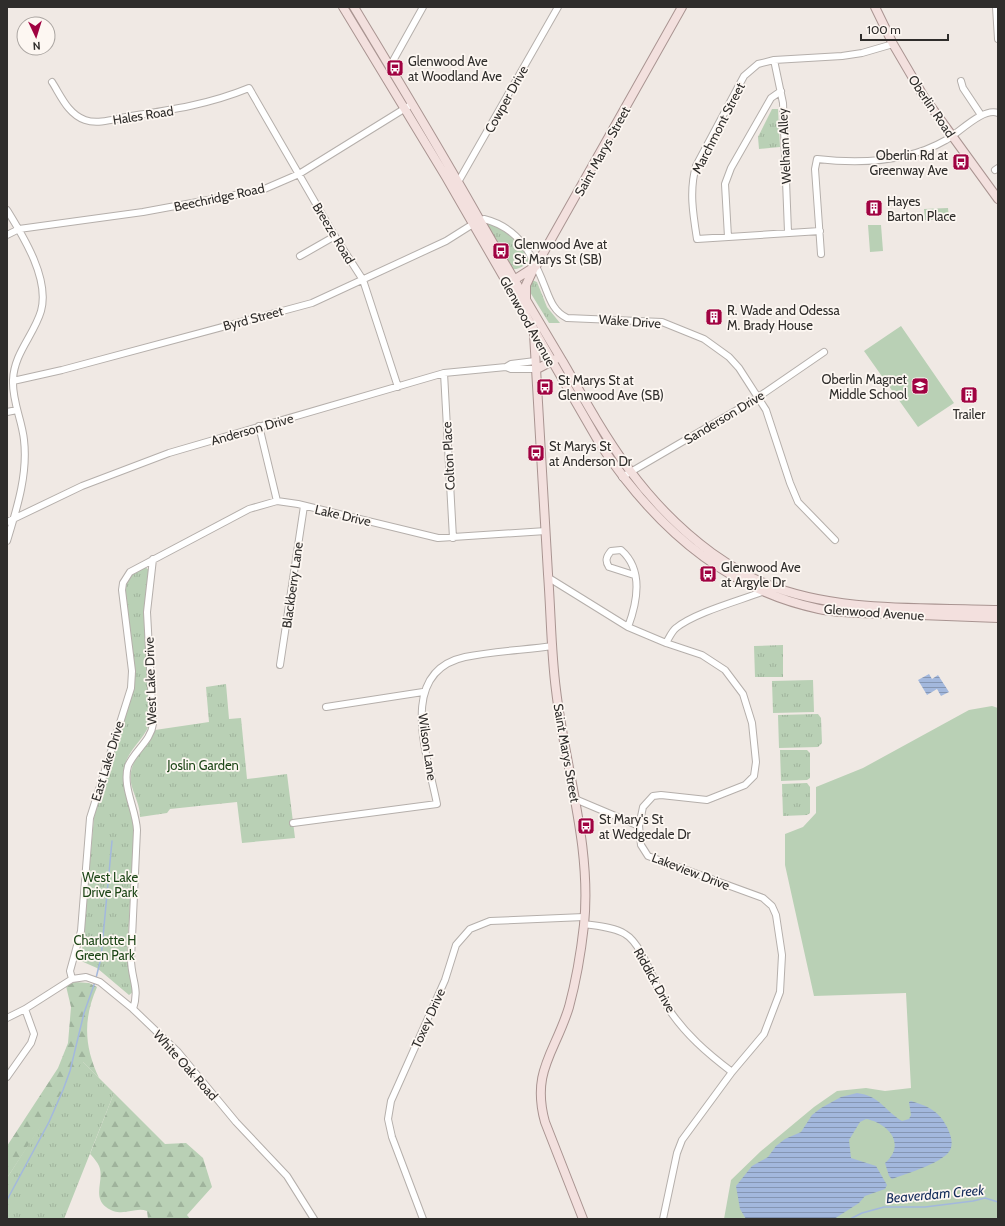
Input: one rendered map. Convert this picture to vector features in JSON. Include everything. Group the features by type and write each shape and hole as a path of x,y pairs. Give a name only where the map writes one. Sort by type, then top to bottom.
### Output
{"main road":[{"name":"Glenwood Avenue","path":"343,7 386,70 412,104 455,185 510,282 534,331 600,444 622,477 642,501 669,528 727,574 762,592 804,605 836,611 998,618"},
{"name":"Glenwood Avenue","path":"354,7 404,109 455,185"},
{"name":"Saint Marys Street","path":"510,282 536,266 682,7"},
{"name":"Oberlin Road","path":"875,7 893,44 924,97 998,199"},
{"path":"527,302 526,285 531,272 536,266"},
{"name":"Glenwood Avenue","path":"510,282 527,302 609,442 629,472 650,497 697,541 735,569 766,584 803,596 842,603 998,610"},
{"name":"Saint Marys Street","path":"534,331 556,690 575,798 583,858 584,920 568,1008 544,1068 540,1092 541,1108 545,1122 583,1219"},
{"path":"535,361 549,358 557,354"},
{"path":"537,369 549,358"}],"street":[{"path":"386,70 423,7"},
{"name":"Cowper Drive","path":"455,185 558,7"},
{"path":"996,7 998,39"},
{"name":"Marchmont Street","path":"728,237 697,239 692,194 693,178 696,166 744,76 758,64 774,60 862,54 893,44"},
{"name":"Welham Alley","path":"774,60 781,91 788,232"},
{"path":"961,81 963,88 981,115"},
{"name":"Hales Road","path":"52,82 72,113 86,120 102,121 182,109 224,98 249,88"},
{"name":"Breeze Road","path":"249,88 362,280 398,387"},
{"path":"781,91 772,98 731,168 725,184 728,237 820,231"},
{"name":"Beechridge Road","path":"7,235 19,229 138,213 262,190 299,174 412,104"},
{"path":"822,254 815,170 817,159 852,161 898,158 926,151 952,136 981,115 995,112 998,113"},
{"path":"7,210 19,229 34,259 43,292 41,311 14,367 13,381 17,410 24,439 25,462 14,518 7,540"},
{"name":"Wake Drive","path":"477,222 484,220 499,224 514,233 526,247 536,266 551,303 559,314 567,318 662,322 683,329 704,339 729,357 739,368 759,397 772,425 790,483 798,502 835,540"},
{"name":"Byrd Street","path":"13,381 62,370 312,303 446,241 477,222"},
{"path":"300,256 335,236"},
{"name":"Sanderson Drive","path":"622,477 759,397 824,352"},
{"name":"Anderson Drive","path":"7,522 82,486 169,453 444,373 506,367 511,364 535,361"},
{"name":"Anderson Drive","path":"506,367 511,369 537,369"},
{"name":"Colton Place","path":"444,373 452,538"},
{"path":"7,412 17,410"},
{"path":"259,426 277,501"},
{"name":"Lake Drive","path":"153,559 249,509 277,501 438,538 546,532"},
{"name":"Blackberry Lane","path":"280,665 304,506"},
{"path":"628,627 635,607 638,589 634,575 629,561 621,550 611,551 607,556 606,563 609,567 634,575"},
{"name":"East Lake Drive","path":"72,979 70,970 77,951 81,931 90,818 131,688 132,671 122,602 123,583 130,572 153,559"},
{"name":"West Lake Drive","path":"133,1009 137,993 132,977 131,959 137,830 136,817 127,787 127,774 130,762 152,729 147,612 153,559"},
{"name":"Lakeview Drive","path":"548,578 628,627 666,643 702,655 725,670 743,694 752,723 756,762 754,776 744,785 707,800 661,795 653,796 643,807 639,826 641,845 648,856 763,898 772,906 776,915 782,955 780,992 764,1034 732,1072 682,1140 677,1153 663,1219"},
{"path":"666,643 675,629 689,619 762,592 766,584"},
{"name":"Wilson Lane","path":"293,823 437,804 422,726 424,692 428,681 436,670 464,657 553,646"},
{"path":"326,707 424,692"},
{"path":"575,798 639,826"},
{"name":"Riddick Drive","path":"584,920 626,934 639,948 657,989 680,1024 692,1039 732,1072"},
{"name":"Toxey Drive","path":"423,1219 392,1137 388,1119 391,1101 445,980 456,945 470,929 490,921 584,920"},
{"name":"White Oak Road","path":"72,979 79,977 93,979 133,1009 178,1052 232,1118 287,1176 314,1219"},
{"path":"7,1018 25,1010 72,979"},
{"path":"7,1077 31,1043 34,1034 25,1010"}],"green space":[{"path":"772,109 778,109 780,147 759,149 758,137"},
{"path":"948,208 949,219 925,220 924,209"},
{"path":"488,222 507,233 521,246 529,259 525,265 517,269 512,269 486,224"},
{"path":"868,225 881,225 883,251 870,252"},
{"path":"532,280 537,282 547,307 560,323 549,323 530,292 528,285"},
{"path":"901,326 954,403 918,427 864,351"},
{"name":"West Lake Drive Park","path":"145,567 149,570 144,614 151,719 147,730 127,759 124,772 125,783 132,810 134,829 127,958 133,992 129,995 97,968 81,961 94,817 134,683 134,663 124,586 131,573"},
{"path":"783,645 783,677 755,677 754,646"},
{"path":"813,680 814,712 773,713 772,681"},
{"name":"Joslin Garden","path":"226,684 229,719 241,718 247,779 287,774 295,838 242,843 237,802 170,809 167,813 140,817 131,778 131,771 137,757 155,730 209,722 206,687"},
{"path":"992,706 998,708 998,1219 724,1219 731,1180 761,1151 814,1107 837,1091 866,1088 885,1091 911,1088 906,993 814,996 785,865 785,834 803,827 816,813 816,787 863,768 969,710"},
{"path":"818,714 821,718 822,743 818,747 779,748 778,715"},
{"path":"780,750 807,750 810,753 810,778 807,780 781,781"},
{"path":"807,783 810,787 810,813 807,815 783,816 782,784"},
{"path":"75,982 89,983 97,987 89,1010 87,1032 90,1055 99,1078 83,1062 7,1178 7,1146 58,1068 68,1043 71,1007 66,986"},
{"path":"82,1061 114,1093 64,1219 7,1219 7,1178"},
{"path":"114,1093 165,1144 186,1143 203,1158 212,1187 187,1215 190,1219 148,1219 147,1211 137,1210 117,1212 106,1207 102,1203 99,1194 100,1169 95,1159 90,1154"}],"water":[{"path":"929,674 932,679 938,675 949,692 941,696 937,689 927,695 918,680"},
{"path":"857,1093 877,1100 902,1121 909,1119 911,1115 909,1102 911,1101 923,1105 937,1113 944,1121 950,1135 952,1145 948,1153 934,1163 892,1179 889,1176 885,1163 891,1156 894,1149 892,1135 881,1125 866,1119 860,1122 849,1140 851,1158 876,1166 887,1185 885,1189 865,1196 859,1203 834,1219 746,1219 740,1209 736,1186 752,1166 768,1157 776,1146 785,1139 801,1132 812,1115 821,1108 841,1097"}],"waterway":[{"path":"96,978 101,958 112,841"},
{"path":"7,1200 49,1122 63,1090 70,1071 84,1013 95,982"},
{"name":"Beaverdam Creek","path":"850,1219 862,1213 884,1207 925,1207 985,1198 998,1202"}],"place":[{"name":"Glenwood Ave at Woodland Ave","path":"395,68"},
{"name":"Oberlin Rd at Greenway Ave","path":"961,162"},
{"name":"Hayes Barton Place","path":"874,208"},
{"name":"Glenwood Ave at St Marys St (SB)","path":"501,251"},
{"name":"R. Wade and Odessa M. Brady House","path":"714,317"},
{"name":"Oberlin Magnet Middle School","path":"920,386"},
{"name":"St Marys St at Glenwood Ave (SB)","path":"545,387"},
{"name":"Trailer","path":"969,395"},
{"name":"St Marys St at Anderson Dr","path":"536,453"},
{"name":"Glenwood Ave at Argyle Dr","path":"708,574"},
{"name":"St Mary's St at Wedgedale Dr","path":"586,826"}],"park label":[{"name":"Charlotte H Green Park","path":"105,948"}]}
